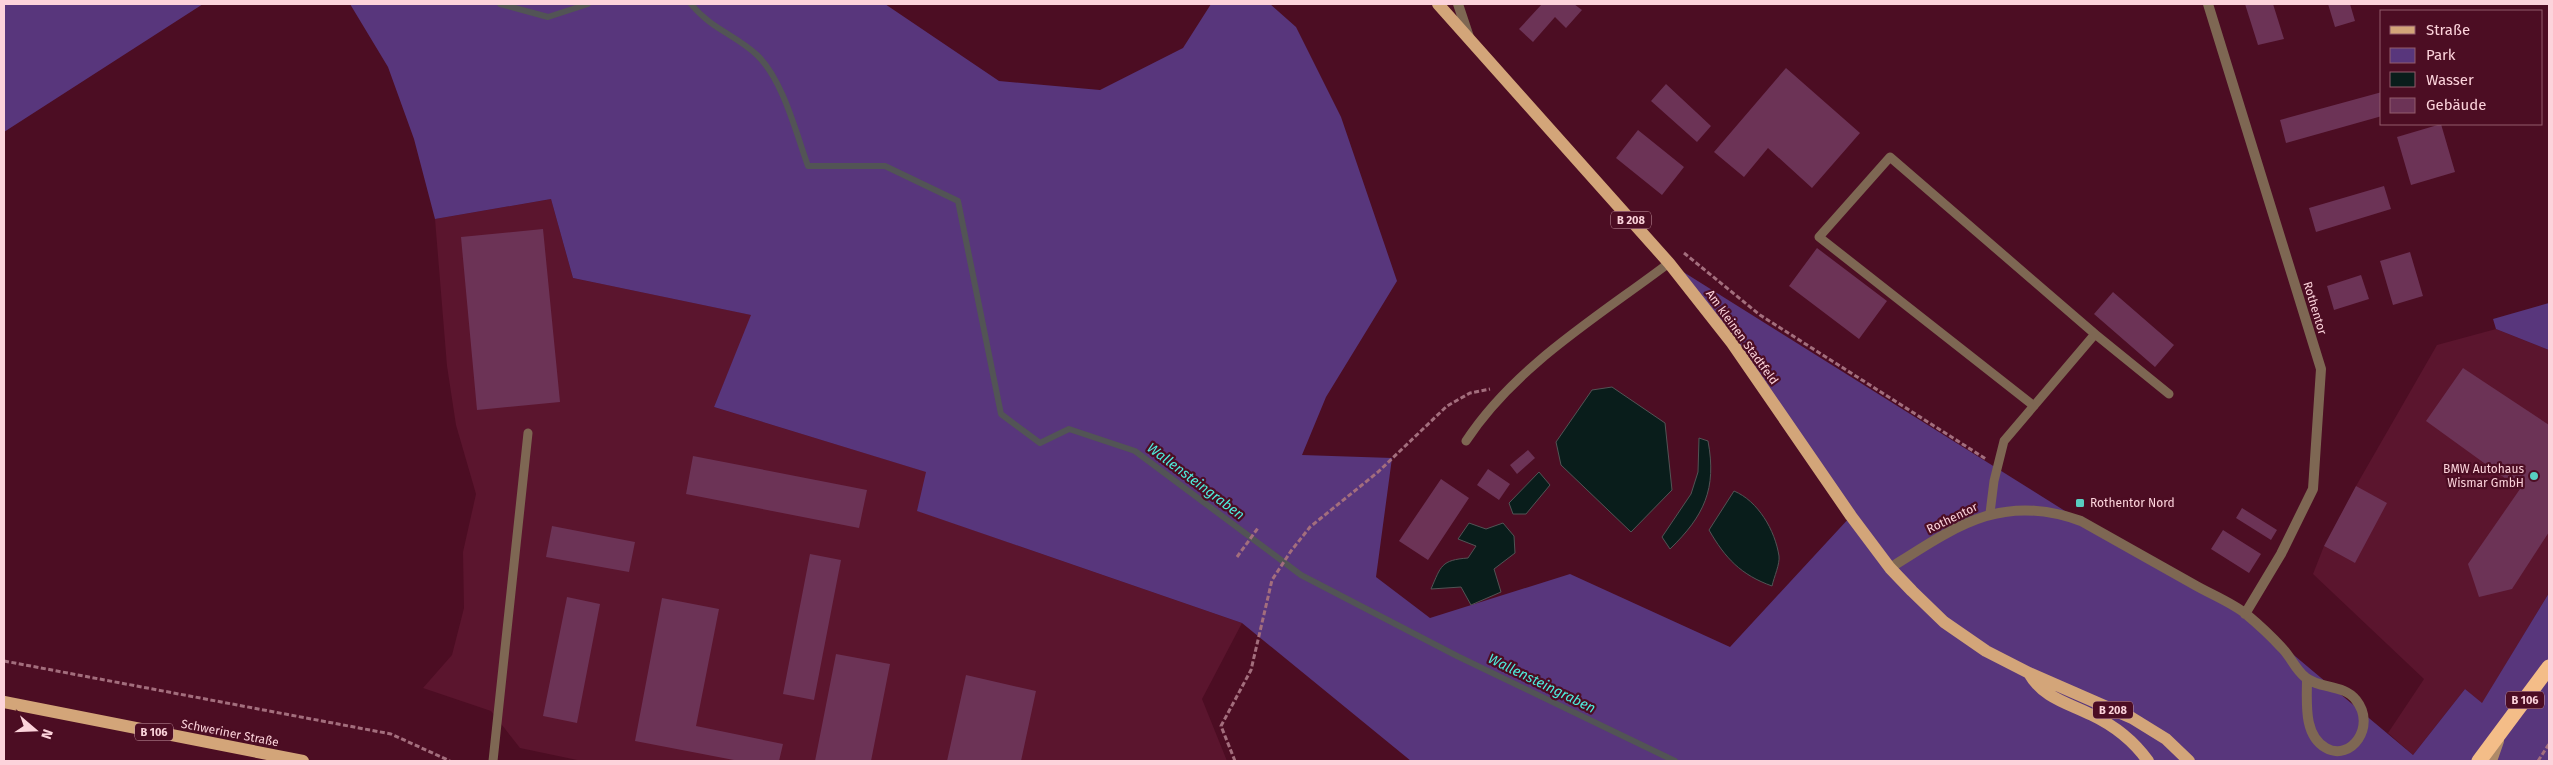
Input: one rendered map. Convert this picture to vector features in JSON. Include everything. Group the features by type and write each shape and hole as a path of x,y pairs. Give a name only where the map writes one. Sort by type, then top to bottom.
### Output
{"highway":[{"name":"B 106","path":"2479,761 2501,734 2549,667"}],"main road":[{"name":"Am kleinen Stadtfeld","path":"1438,4 1669,263 1732,343 1851,516 1890,568 1944,622 1986,651 2029,673"},
{"path":"2029,673 2035,684 2051,697 2092,715 2128,737 2148,761"},
{"name":"B 208","path":"2029,673 2132,718 2166,739 2189,761"},
{"name":"Schweriner Straße","path":"4,702 303,761"},
{"path":"2492,761 2501,734"}],"street":[{"path":"1458,4 1469,38"},
{"name":"Rothentor","path":"2208,4 2320,368 2313,489 2281,554 2245,614"},
{"name":"Rothentor","path":"1890,568 1941,536 1990,513 2024,509 2061,513 2081,521 2245,614 2284,649 2297,670 2307,679"},
{"path":"2307,679 2344,691 2356,699 2364,713 2364,728 2356,742 2343,750 2330,750 2319,744 2312,734 2307,712 2307,679"}],"lane":[{"path":"2034,406 1819,237 1890,157 2095,334 2169,394"},
{"path":"1466,441 1478,422 1510,388 1558,347 1669,263"},
{"path":"1990,513 1997,466 2004,441 2095,334"},
{"path":"493,761 528,434"}],"path":[{"path":"1680,250 1760,315 1997,466"},
{"path":"1234,761 1221,726 1251,670 1272,580 1290,551 1310,527 1378,472 1447,406 1470,393 1498,387 1510,388"},
{"path":"1237,557 1258,528"},
{"path":"4,661 391,734 450,761"},
{"path":"2538,761 2549,744"}],"shaded area":[{"path":"551,199 573,278 752,315 714,407 927,472 918,511 1242,623 1202,699 1227,761 582,761 520,748 491,711 423,688 452,655 464,608 463,552 476,494 456,425 447,366 435,219"},
{"path":"2496,329 2549,350 2549,593 2482,704 2465,689 2413,755 2388,733 2424,679 2313,574 2324,546 2354,562 2356,486 2437,345"}],"green space":[{"path":"4,4 203,4 4,132"},
{"path":"350,4 885,4 999,81 1100,90 1183,48 1211,4 1270,4 1296,27 1341,117 1397,281 1326,397 1302,455 1392,458 1376,577 1430,618 1570,574 1730,647 1851,516 1669,263 2081,521 2245,614 2413,755 2465,689 2482,703 2549,593 2549,761 1411,761 1242,623 917,511 926,472 714,407 751,315 573,278 551,199 435,219 414,139 388,67"},
{"path":"2549,303 2549,350 2496,329 2493,319"}],"water":[{"path":"1612,387 1665,423 1672,490 1631,532 1561,465 1556,442 1592,390"},
{"path":"1699,438 1708,441 1711,473 1709,488 1705,501 1692,525 1670,549 1662,537 1691,494 1698,472"},
{"path":"1539,472 1550,485 1526,514 1513,514 1509,503"},
{"path":"1734,491 1758,509 1774,536 1779,559 1772,586 1751,577 1735,564 1721,549 1709,530"},
{"path":"1469,523 1486,529 1503,523 1514,536 1515,553 1494,569 1501,592 1471,605 1461,587 1431,589 1443,566 1452,560 1468,558 1476,546 1458,539"}],"building":[{"path":"1542,4 1574,4 1582,10 1566,28 1555,17 1533,42 1519,29"},
{"path":"2245,4 2273,4 2284,39 2258,45"},
{"path":"2328,4 2350,4 2355,21 2335,27"},
{"path":"1786,68 1860,133 1812,188 1768,148 1744,177 1714,152"},
{"path":"1666,84 1711,126 1697,142 1651,101"},
{"path":"2380,93 2380,117 2286,143 2280,120"},
{"path":"2441,125 2455,172 2411,185 2397,137"},
{"path":"1638,130 1684,167 1662,195 1616,158"},
{"path":"2384,186 2391,209 2316,232 2309,208"},
{"path":"543,229 560,402 477,410 461,237"},
{"path":"1817,248 1887,301 1859,339 1789,286"},
{"path":"2410,252 2423,296 2393,305 2380,261"},
{"path":"2361,275 2369,299 2334,310 2327,286"},
{"path":"2113,292 2174,345 2155,367 2094,314"},
{"path":"2463,368 2549,425 2549,532 2512,589 2479,597 2468,564 2520,489 2426,421"},
{"path":"1528,450 1535,458 1517,474 1510,465"},
{"path":"693,456 867,490 859,528 686,494"},
{"path":"1488,469 1510,484 1499,500 1477,485"},
{"path":"1441,479 1469,498 1428,560 1399,541"},
{"path":"2356,486 2387,503 2355,563 2324,546"},
{"path":"2242,508 2277,530 2271,540 2236,518"},
{"path":"552,526 635,542 629,572 546,557"},
{"path":"2223,530 2261,554 2249,573 2211,549"},
{"path":"810,554 841,560 814,700 783,694"},
{"path":"567,597 600,604 577,723 543,716"},
{"path":"662,598 719,609 696,726 783,744 779,761 739,761 635,741"},
{"path":"836,654 890,664 871,761 815,761"},
{"path":"966,675 1036,691 1021,761 947,761"}],"waterway":[{"name":"Wallensteingraben","path":"500,4 548,17 588,4"},
{"name":"Wallensteingraben","path":"691,4 707,20 749,48 766,66 774,78 788,108 808,166 885,166 958,201 1001,414 1040,443 1069,429 1135,451 1301,575 1457,656 1675,761"}],"place":[{"name":"BMW Autohaus Wismar GmbH","path":"2534,476"},
{"name":"Rothentor Nord","path":"2080,503"}]}
